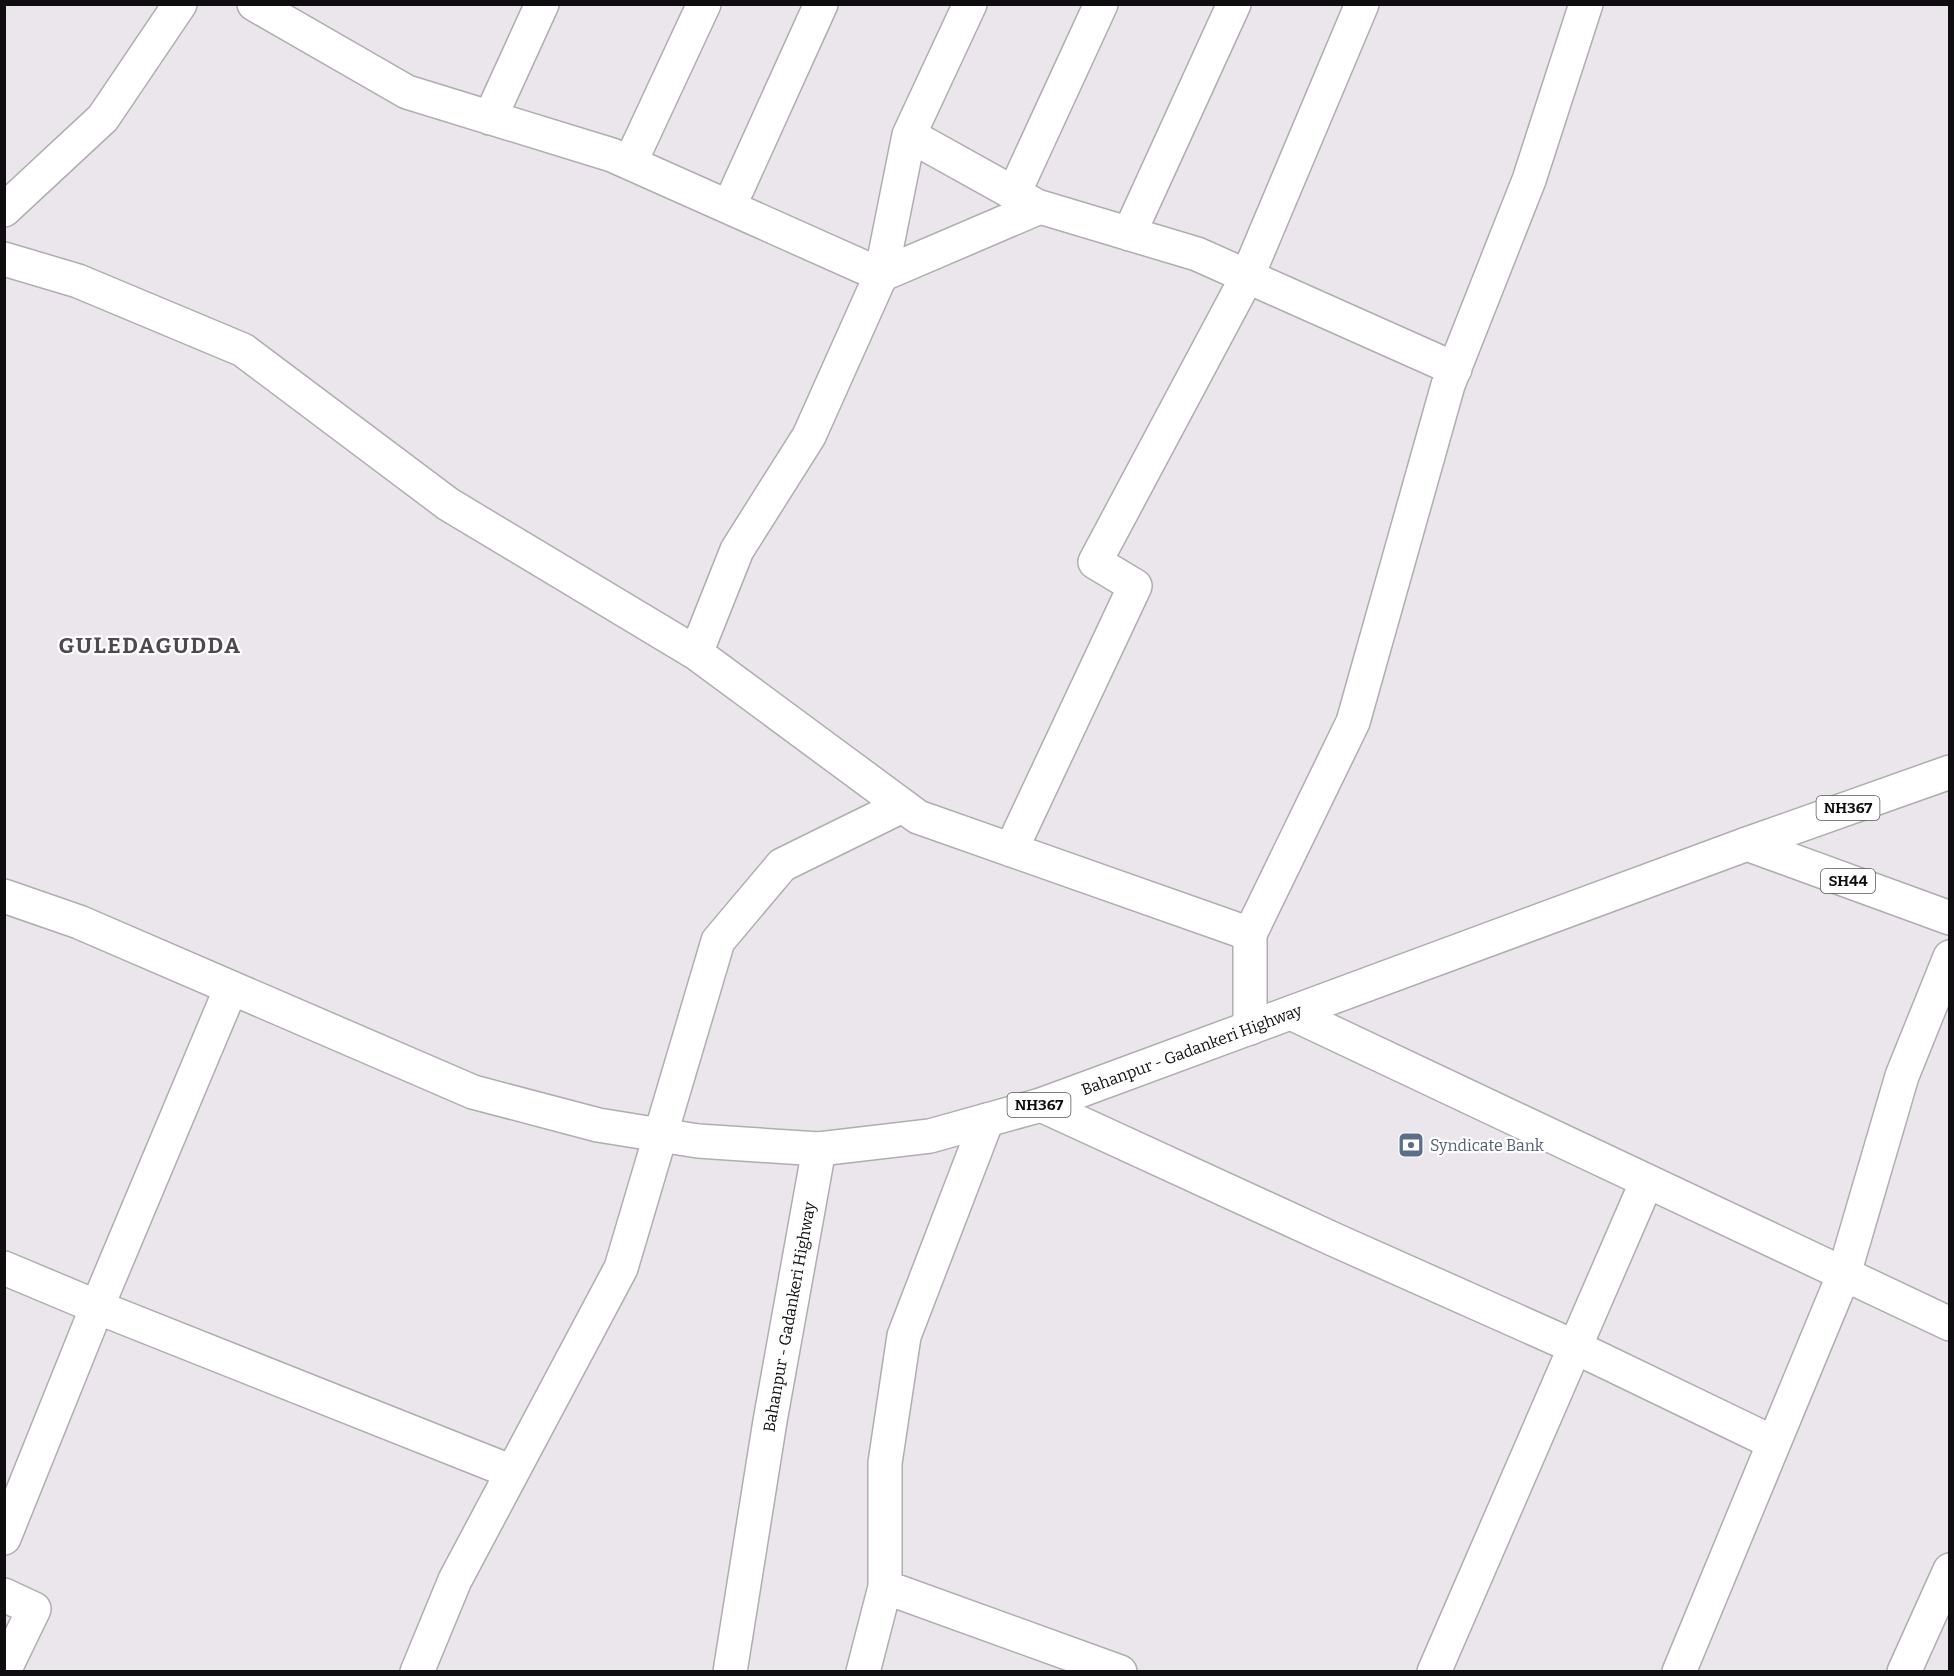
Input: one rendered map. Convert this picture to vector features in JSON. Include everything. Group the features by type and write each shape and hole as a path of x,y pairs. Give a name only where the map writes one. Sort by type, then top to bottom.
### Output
{"main road":[{"path":"4,210 103,118 180,4"},
{"path":"254,4 407,92 612,155 881,274"},
{"path":"490,118 542,4"},
{"path":"630,163 704,4"},
{"path":"729,207 821,4"},
{"path":"696,653 737,550 809,436 881,274 909,135 970,4"},
{"path":"881,274 1027,200 1101,4"},
{"path":"1129,234 1234,4"},
{"path":"1011,850 1135,586 1095,562 1247,277 1362,4"},
{"path":"1250,1028 1250,934 1353,722 1448,385 1529,180 1586,4"},
{"path":"909,135 1027,200 1197,254 1455,369"},
{"path":"4,259 78,281 243,350 448,504 696,653 918,817 1250,934"},
{"name":"NH367","path":"1747,844 1950,772"},
{"path":"417,1671 455,1580 621,1268 718,941 782,865 902,806"},
{"name":"SH44","path":"1747,844 1950,918"},
{"name":"Bahanpur - Gadankeri Highway","path":"730,1671 770,1421 819,1149 930,1136 1041,1105 1747,844"},
{"path":"4,896 79,922 473,1092 598,1125 698,1141 819,1149"},
{"path":"1679,1671 1844,1274 1902,1076 1950,957"},
{"path":"4,1538 97,1307 231,988"},
{"path":"1291,1013 1950,1324"},
{"path":"1041,1105 1575,1347 1774,1443"},
{"path":"863,1671 885,1587 885,1463 904,1336 987,1120"},
{"path":"1434,1671 1647,1181"},
{"path":"4,1268 512,1472"},
{"path":"1904,1671 1950,1570"},
{"path":"885,1587 1120,1671"},
{"path":"4,1595 34,1609 4,1671"}],"place":[{"name":"Syndicate Bank","path":"1411,1145"}],"district":[{"name":"GULEDAGUDDA","path":"150,645"}]}
